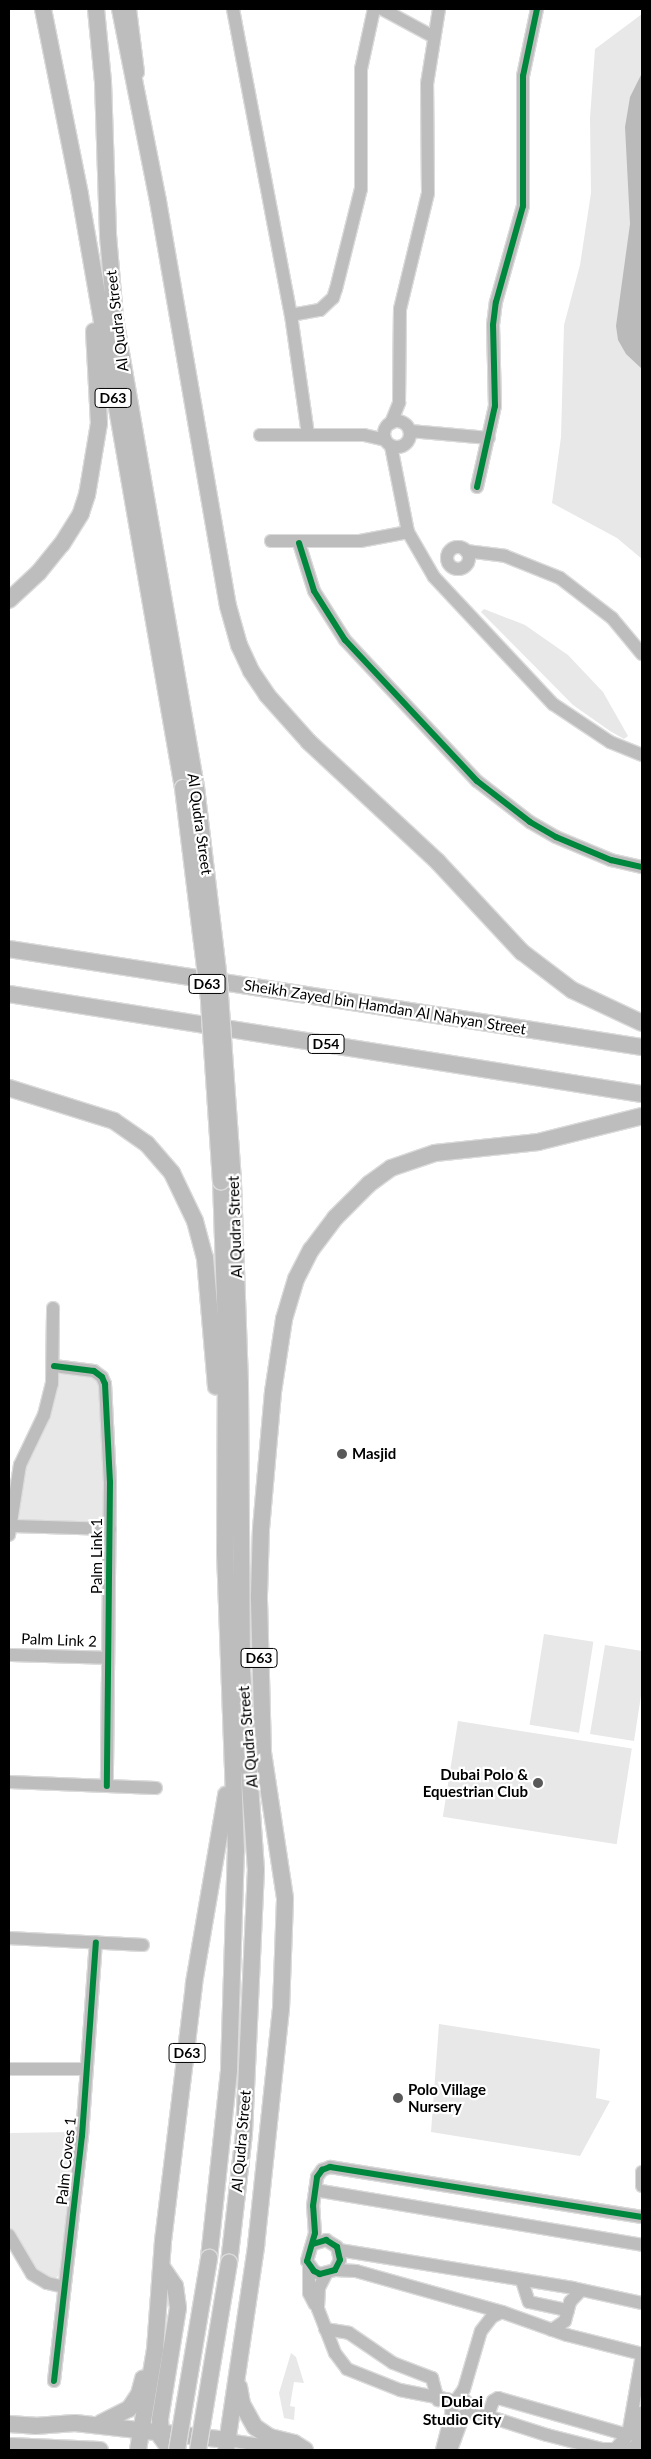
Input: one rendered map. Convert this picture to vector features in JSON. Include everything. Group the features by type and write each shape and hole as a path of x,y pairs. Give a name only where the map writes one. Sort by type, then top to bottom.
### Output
{"main road":[{"name":"Al Qudra Street","path":"43,9 80,195 97,304 189,787"},
{"name":"Al Qudra Street","path":"96,9 104,92 109,243 118,335 189,787 227,1181 240,1384 242,1672 256,1839 254,1962 244,2133 229,2263 198,2450"},
{"path":"120,9 138,94 228,606 239,645 251,671 271,701 309,742 437,861 522,952 578,993 642,1023"},
{"path":"9,600 39,572 62,544 82,513 88,496 96,460 99,423 94,350 97,304"},
{"name":"Sheikh Zayed bin Hamdan Al Nahyan Street","path":"9,949 642,1047"},
{"name":"D54","path":"9,994 642,1094"},
{"path":"9,1088 101,1116 126,1128 152,1148 172,1174 195,1221 205,1258 219,1426 226,1470"},
{"name":"Al Qudra Street","path":"226,2445 239,2372 264,2181 283,1970 283,1867 263,1753 259,1595 265,1478 284,1319 296,1279 310,1250 351,1201 391,1168 434,1153 521,1145 642,1116"},
{"name":"Al Qudra Street","path":"177,2450 209,2258 229,2070 236,1851 225,1555 227,1181"},
{"path":"254,1962 263,1927 267,1846 263,1753"},
{"name":"Al Qudra Street","path":"138,2450 155,2350 162,2267 194,1983 232,1758"},
{"path":"162,2267 175,2286 178,2308 160,2431 170,2450"},
{"path":"96,2425 121,2415 135,2402 146,2364 155,2350"},
{"path":"239,2372 242,2404 255,2427 270,2437 294,2443 305,2450"},
{"path":"9,2424 34,2426 96,2425 142,2429 179,2433 226,2445"},
{"path":"179,2433 202,2450"},
{"path":"9,2446 100,2450"}],"street":[{"path":"130,9 138,53 138,94"},
{"path":"234,9 291,316 308,435"},
{"path":"291,316 320,310 333,298 336,289 361,188 361,69 374,9"},
{"path":"382,9 434,37"},
{"path":"439,9 427,84 428,193 400,309 396,470 408,532 434,577 553,704 610,742 642,755"},
{"path":"477,487 495,406 493,325 523,206 522,83 537,9"},
{"path":"260,435 427,434 488,438"},
{"path":"271,541 299,543 360,541 408,532"},
{"path":"299,543 314,591 345,640 477,781 510,807 556,837 611,860 642,867"},
{"path":"466,551 515,559 560,578 612,618 642,654"},
{"path":"53,1308 54,1366 44,1415 19,1470 11,1530 110,1530"},
{"name":"Palm Link 1","path":"54,1366 94,1371 104,1380 110,1530 107,1786"},
{"name":"Palm Link 2","path":"9,1654 108,1658"},
{"path":"9,1782 156,1788"},
{"path":"9,1938 143,1945"},
{"name":"Palm Coves 1","path":"54,2381 87,2069 96,1942"},
{"path":"9,2070 87,2069"},
{"path":"642,2217 330,2167 319,2173 315,2190 316,2222 313,2244 306,2254 309,2266 309,2293 318,2309 335,2353 356,2375 460,2405 484,2414 630,2449 637,2445 642,2412"},
{"path":"642,2172 642,2186"},
{"path":"315,2190 642,2244"},
{"path":"316,2222 335,2246 340,2260 319,2288 318,2309"},
{"path":"9,2235 32,2274 47,2283 64,2287"},
{"path":"313,2244 319,2241 335,2246 522,2281 581,2290 642,2303"},
{"path":"309,2266 314,2271 349,2270 502,2312 552,2330 642,2355 617,2445"},
{"path":"522,2281 529,2302 568,2311"},
{"path":"564,2287 575,2337"},
{"path":"552,2330 568,2311 581,2290"},
{"path":"475,2305 482,2331"},
{"path":"442,2450 452,2431 482,2331 502,2312"},
{"path":"325,2329 338,2329 354,2337 393,2364 432,2378 438,2400"},
{"path":"335,2353 342,2341 354,2337"},
{"path":"484,2414 493,2401 498,2398 617,2445"},
{"path":"452,2431 452,2450"},
{"path":"226,2445 297,2450"}],"shaded area":[{"path":"642,14 642,559 617,538 552,503 561,437 564,325 580,265 591,193 590,118 595,49"},
{"path":"642,73 642,369 626,354 618,340 616,326 630,224 625,127 630,97"},
{"path":"484,609 525,625 568,655 603,692 628,736 624,739 573,705 481,612"},
{"path":"55,1369 89,1373 102,1382 108,1525 15,1521 18,1486"},
{"path":"544,1634 593,1642 579,1733 530,1725"},
{"path":"605,1645 642,1651 642,1689 634,1741 590,1734"},
{"name":"Dubai Polo & Equestrian Club","path":"458,1721 632,1749 617,1844 443,1817"},
{"path":"439,2024 600,2049 596,2098 610,2101 580,2156 431,2132"},
{"path":"75,2132 61,2274 51,2282 38,2276 9,2228 9,2133"},
{"path":"291,2353 296,2357 304,2383 294,2382 290,2406 295,2407 294,2420 284,2418 279,2393"}],"cycle path":[{"path":"477,487 495,406 493,325 496,302 523,206 523,76 537,9"},
{"path":"299,543 314,591 345,640 477,781 530,822 556,837 611,860 642,867"},
{"path":"54,1366 94,1371 102,1377 105,1384 110,1482 107,1786"},
{"path":"54,2381 82,2136 96,1943"},
{"path":"313,2244 326,2240 337,2247 340,2260 335,2270 320,2274 314,2271 307,2261 315,2233 313,2206 317,2177 322,2170 330,2167 642,2217"}],"place":[{"name":"Masjid","path":"342,1454"},
{"name":"Dubai Polo & Equestrian Club","path":"538,1783"},
{"name":"Polo Village Nursery","path":"398,2098"}],"district":[{"name":"Dubai Studio City","path":"462,2410"}]}
